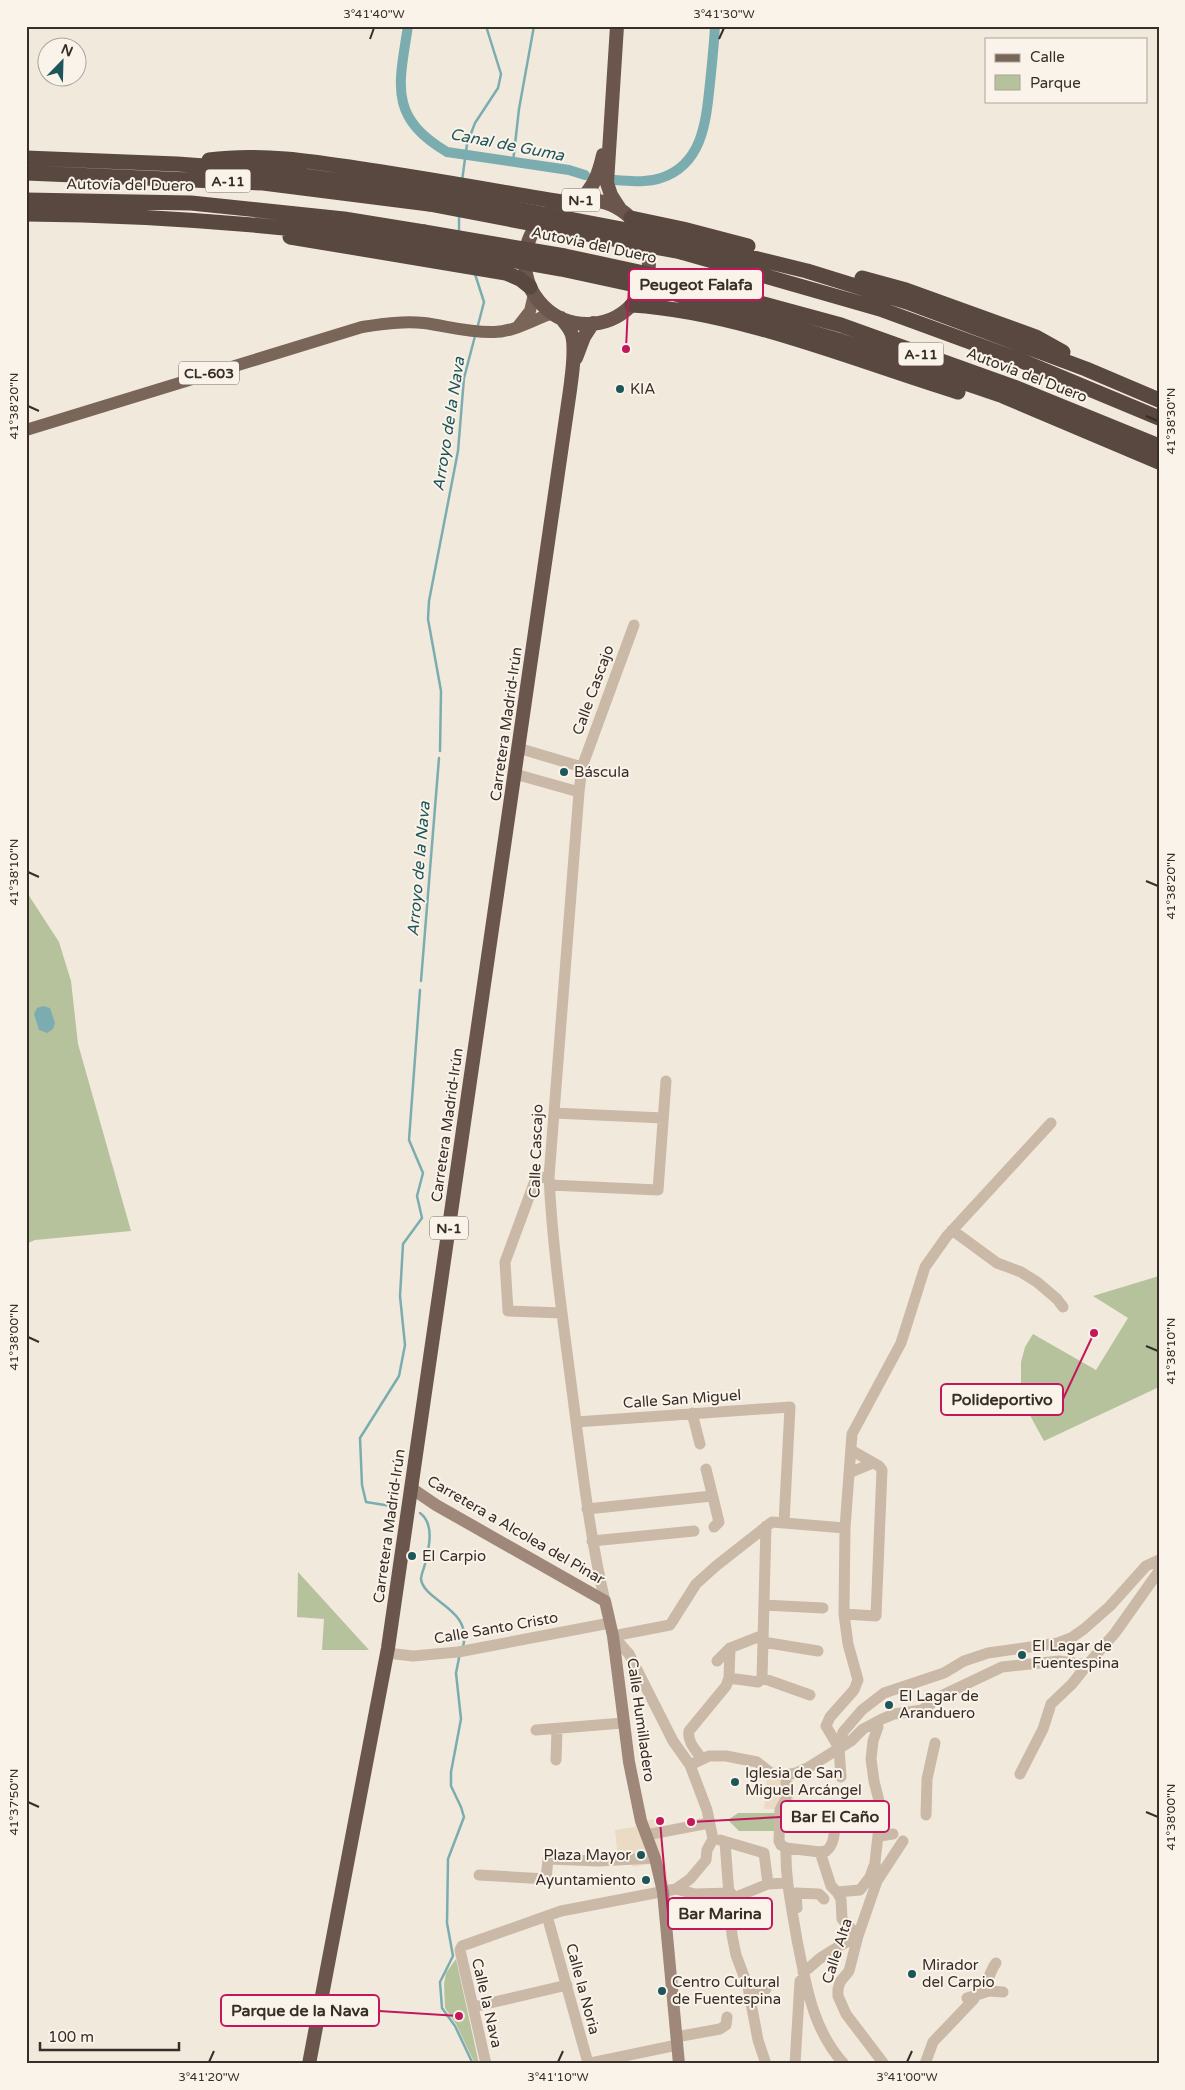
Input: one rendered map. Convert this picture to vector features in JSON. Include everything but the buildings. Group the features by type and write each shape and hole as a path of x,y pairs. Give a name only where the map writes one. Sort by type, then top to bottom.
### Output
{"highway":[{"name":"N-1","path":"611,115 596,180 590,191 573,202 549,213 535,228 526,246 525,267 532,291 557,316 577,323 593,323 607,320 620,314 632,305 643,289 648,271 648,252 642,234 611,195 608,183 617,26"},
{"path":"177,164 231,157 268,158 336,165 573,202"},
{"path":"26,158 177,164 258,170 431,199"},
{"name":"Autovía del Duero","path":"26,173 263,183 431,199 683,247 880,309 1022,361 1159,418"},
{"name":"Autovía del Duero","path":"26,200 191,203 344,219 422,238 556,255 674,287 842,325 1014,387 1159,446"},
{"name":"N-1","path":"573,202 601,202 626,214"},
{"path":"626,214 788,256 906,290 1036,337 1067,355 1086,369"},
{"path":"31,215 152,218 344,234 422,238"},
{"path":"152,218 252,230 323,244 439,261 513,276 532,291"},
{"path":"683,247 807,271 906,302 1086,369 1159,400"},
{"path":"674,287 1003,396 1159,462"},
{"path":"632,305 677,310 741,324 964,394 1019,404"},
{"name":"Carretera Madrid-Irún","path":"310,2064 387,1654 573,366 572,336 557,316"},
{"name":"Carretera Madrid-Irún","path":"573,366 584,337 593,323"}],"main road":[{"path":"518,326 530,311 532,291"},
{"name":"CL-603","path":"26,430 362,327 423,323 494,332 557,316"},
{"name":"Carretera a Alcolea del Pinar","path":"411,1488 436,1505 605,1601"},
{"name":"Calle Cascajo","path":"605,1601 610,1623"},
{"name":"Calle Humilladero","path":"610,1623 623,1723 641,1821 646,1835"},
{"path":"646,1835 655,1858 663,1892 679,2064"}],"street":[{"name":"Calle Cascajo","path":"605,1601 587,1509 562,1313 549,1181 582,767 634,625"},
{"path":"518,748 582,767"},
{"path":"515,774 579,792"},
{"path":"562,1313 508,1311 505,1262 536,1178 549,1181 658,1190 666,1081"},
{"path":"554,1113 664,1118"},
{"path":"839,1748 826,1726 830,1717 854,1690 858,1680 848,1644 844,1614 845,1528 852,1434 901,1342 925,1267 952,1230 1051,1123"},
{"path":"952,1230 997,1264 1021,1272 1037,1282 1057,1299 1063,1307"},
{"name":"Calle San Miguel","path":"576,1422 790,1407 784,1523"},
{"path":"692,1413 700,1444"},
{"path":"844,1614 876,1616 882,1470 851,1450"},
{"path":"849,1473 873,1463"},
{"path":"706,1469 719,1522 714,1527"},
{"path":"587,1509 712,1496"},
{"path":"613,1636 670,1625 696,1584 772,1522 845,1528"},
{"path":"729,1678 758,1682 762,1678 766,1526"},
{"path":"592,1541 694,1531"},
{"path":"841,1777 839,1748 843,1732 862,1710 884,1693 944,1673 964,1662 988,1653 1058,1642 1071,1638 1110,1606 1146,1566 1159,1560"},
{"path":"1020,1774 1043,1729 1051,1704 1115,1633 1159,1571"},
{"path":"764,1605 823,1608"},
{"name":"Calle Santo Cristo","path":"387,1654 413,1656 458,1652 610,1623"},
{"path":"613,1636 629,1654 674,1741 690,1765 713,1839 707,1850 706,1860 690,1879 676,1889 663,1892"},
{"path":"717,1661 730,1648 763,1639 818,1651"},
{"path":"701,1758 690,1742 689,1731 726,1686 729,1678 730,1648"},
{"path":"690,1765 701,1758 726,1756 762,1764 771,1773 785,1775 796,1773 850,1741 863,1729 894,1714 922,1710 943,1696 1002,1667 1059,1661 1087,1665"},
{"path":"762,1678 810,1695"},
{"name":"Calle Alta","path":"877,1722 878,1727 873,1742 871,1759 881,1810 876,1862 877,1881 848,1971 840,1982 838,1996 853,2025 884,2064"},
{"path":"536,1730 557,1730 623,1723"},
{"path":"556,1760 557,1730"},
{"path":"926,1815 927,1779 935,1743"},
{"path":"785,1775 786,1799 780,1810 781,1845 786,1848 826,1851 833,1842 834,1819 837,1808"},
{"path":"780,1810 837,1808 881,1810"},
{"path":"646,1835 709,1823"},
{"path":"877,1881 898,1837 880,1836"},
{"path":"713,1839 764,1852 768,1884"},
{"path":"726,1842 731,1896 732,1935 736,1955 749,1991 758,2040 766,2064"},
{"path":"786,1848 787,1883 808,1998 816,2021 835,2054 844,2064"},
{"path":"820,1852 831,1886 841,1899 843,1912"},
{"path":"479,1875 546,1879 548,1860 655,1858"},
{"path":"837,1892 860,1890 866,1884 876,1862"},
{"path":"676,1889 695,1894 731,1896 744,1895 768,1884 787,1883"},
{"path":"803,1972 813,1967 819,1958 858,1936 842,1919 852,1891"},
{"name":"Calle la Nava","path":"486,2064 460,1950 462,1946 561,1911 663,1892"},
{"path":"794,1919 797,1912 796,1893 819,1894 824,1899"},
{"name":"Calle la Noria","path":"549,1923 587,2064"},
{"path":"925,2064 933,2042 974,1997 996,1963"},
{"path":"795,2064 796,2026 803,1972"},
{"path":"474,2007 567,1985"},
{"path":"749,1991 766,1988"},
{"path":"974,1997 989,1991 1003,1992"},
{"path":"587,2064 720,2029 726,2025 727,2017"}],"green space":[{"path":"26,891 59,942 71,981 78,1044 131,1231 35,1240 26,1244"},
{"path":"1159,1276 1159,1387 1044,1441 1021,1399 1021,1362 1025,1347 1033,1334 1096,1370 1128,1318 1093,1296"},
{"path":"298,1572 369,1650 322,1650 324,1619 297,1617"},
{"path":"738,1813 776,1813 775,1831 739,1831 728,1820"},
{"path":"456,1959 479,2064 475,2064 456,2024 445,2008 444,1984 446,1973"}],"shaded area":[{"path":"771,1773 792,1777 794,1787 792,1832 782,1832 777,1847 775,1847 776,1809 764,1809 767,1778"},
{"name":"Plaza Mayor","path":"658,1819 669,1886 657,1889 651,1864 633,1867 632,1864 618,1859 615,1830 634,1827 641,1821"}],"water":[{"path":"43,1006 50,1008 55,1023 53,1029 47,1033 39,1030 34,1014 37,1008"}],"waterway":[{"name":"Canal de Guma","path":"408,26 402,66 402,98 406,112 415,126 428,139 447,152 569,170 585,175"},
{"name":"Arroyo de la Nava","path":"462,181 467,144 475,123 498,88 501,74 486,26"},
{"path":"513,162 519,109 534,26"},
{"name":"Canal de Guma","path":"615,180 644,181 661,178 686,163 694,152 700,140 707,112 715,26"},
{"name":"Arroyo de la Nava","path":"459,216 459,233"},
{"name":"Arroyo de la Nava","path":"475,274 484,302 477,329"},
{"name":"Arroyo de la Nava","path":"440,751 441,691 428,619 429,601 458,451 464,378 475,336"},
{"name":"Arroyo de la Nava","path":"421,981 439,758"},
{"name":"Arroyo de la Nava","path":"397,1507 366,1502 362,1485 360,1438 399,1376 405,1345 400,1296 403,1244 422,1218 417,1196 423,1173 409,1140 420,990"},
{"name":"Arroyo de la Nava","path":"420,1513 428,1523 430,1537 421,1579 424,1587 430,1594 455,1614 461,1623 464,1634 463,1647"},
{"name":"Arroyo de la Nava","path":"459,1658 456,1673 461,1719 451,1772 451,1786 464,1817 448,1859 447,1923 453,1956 440,1982 442,2008 455,2026 473,2064"}],"place":[{"name":"Peugeot Falafa","path":"626,349"},
{"name":"KIA","path":"620,389"},
{"name":"Báscula","path":"564,772"},
{"name":"Polideportivo","path":"1094,1333"},
{"name":"El Carpio","path":"412,1556"},
{"name":"El Lagar de Fuentespina","path":"1022,1655"},
{"name":"El Lagar de Aranduero","path":"889,1705"},
{"name":"Iglesia de San Miguel Arcángel","path":"735,1782"},
{"name":"Bar Marina","path":"660,1821"},
{"name":"Bar El Caño","path":"691,1822"},
{"name":"Plaza Mayor","path":"641,1855"},
{"name":"Ayuntamiento","path":"646,1880"},
{"name":"Mirador del Carpio","path":"912,1974"},
{"name":"Centro Cultural de Fuentespina","path":"662,1991"},
{"name":"Parque de la Nava","path":"459,2016"}]}
